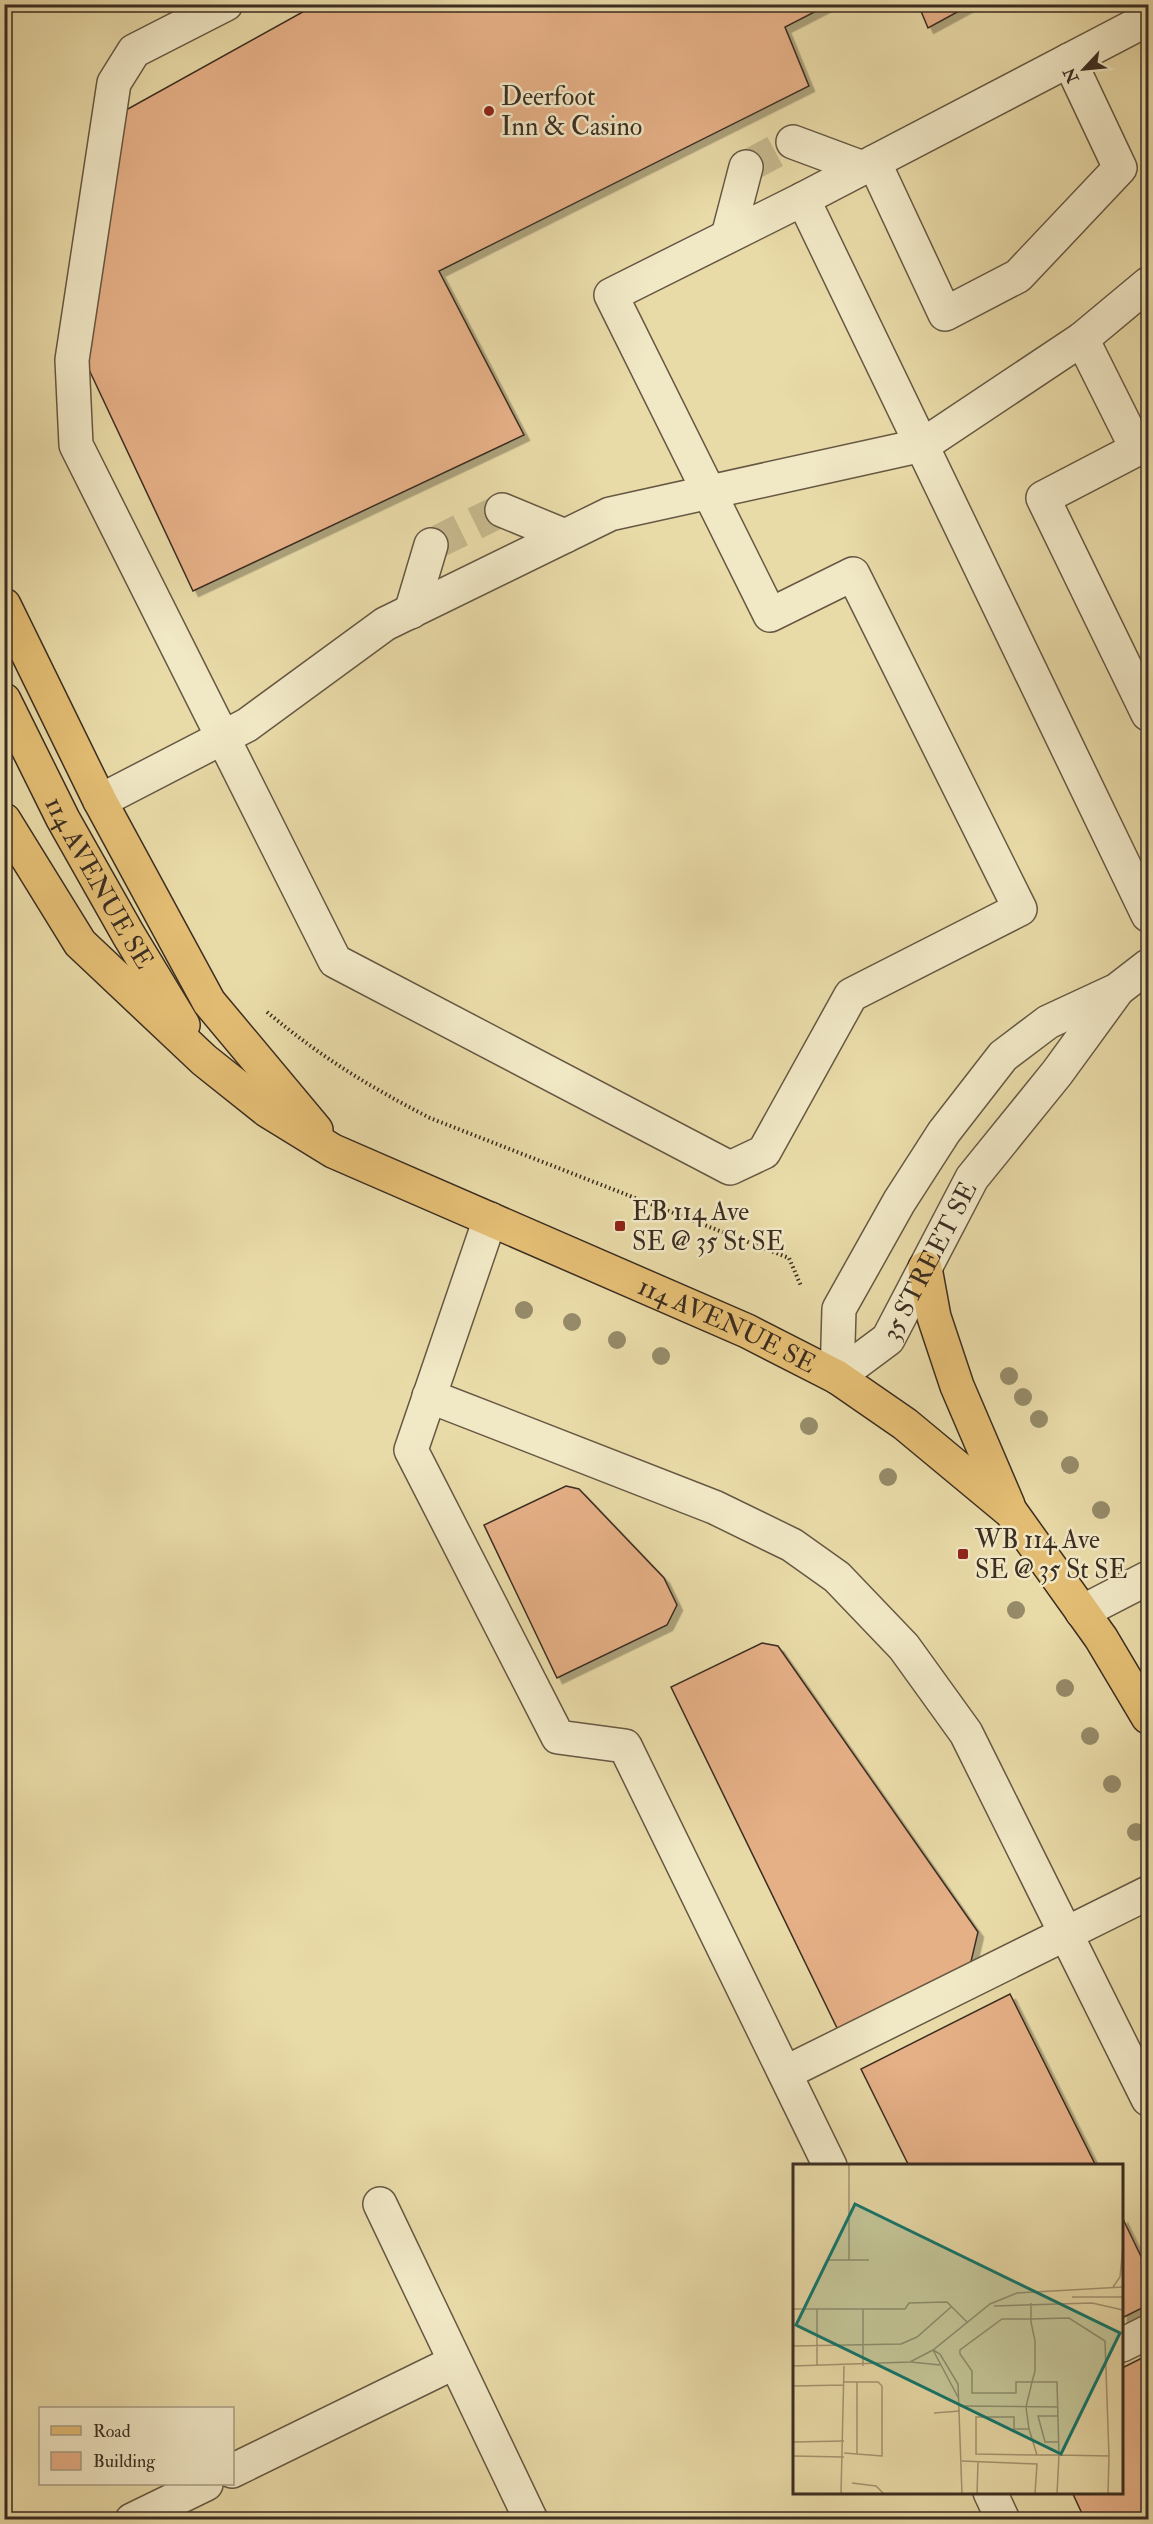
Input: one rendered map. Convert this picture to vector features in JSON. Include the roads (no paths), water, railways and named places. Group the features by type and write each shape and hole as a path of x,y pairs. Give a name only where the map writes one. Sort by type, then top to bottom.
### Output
{"main road":[{"path":"4,605 100,801 209,1002 333,1150"},
{"name":"114 AVENUE SE","path":"4,700 63,819 128,934 204,1060"},
{"name":"114 AVENUE SE","path":"4,820 80,944 204,1060 268,1111 333,1150 747,1331 837,1377 905,1424 1011,1512 1101,1638 1149,1717"},
{"path":"925,1268 934,1317 950,1368 1011,1512"}],"street":[{"path":"226,4 134,51 114,83 72,360 76,445 335,961 730,1168 764,1152 851,995 1020,909 853,574 770,615 611,295 803,199 1149,19"},
{"path":"793,142 868,165 945,314 1018,276 1120,168 1070,60"},
{"path":"728,236 746,167"},
{"path":"803,199 1149,915"},
{"path":"100,801 247,725 385,624 610,514 923,445 1082,339 1149,284"},
{"path":"1082,339 1137,449 1042,498 1149,714"},
{"path":"502,510 565,536"},
{"path":"411,612 431,544"},
{"name":"35 STREET SE","path":"837,1377 839,1309 899,1202 944,1132 1003,1056 1048,1022 1117,990 1149,966"},
{"name":"35 STREET SE","path":"837,1377 888,1339 972,1178 1057,1073 1117,990"},
{"path":"490,1219 411,1450 558,1737 625,1746 829,2164"},
{"path":"429,1396 714,1507 792,1545 837,1577 904,1647 966,1732 1149,2099"},
{"path":"1082,1612 1149,1578"},
{"path":"785,2073 1149,1893"},
{"path":"380,2205 531,2520"},
{"path":"1123,2345 1149,2332"},
{"path":"234,2469 455,2362"},
{"path":"132,2520 204,2485"},
{"path":"991,2494 1004,2520"}],"tunnel":[{"path":"746,167 793,142"},
{"path":"431,545 502,510"}],"place":[{"name":"Deerfoot Inn & Casino","path":"489,111"},
{"name":"EB 114 Ave SE @ 35 St SE","path":"620,1226"},
{"name":"WB 114 Ave SE @ 35 St SE","path":"963,1554"}]}
